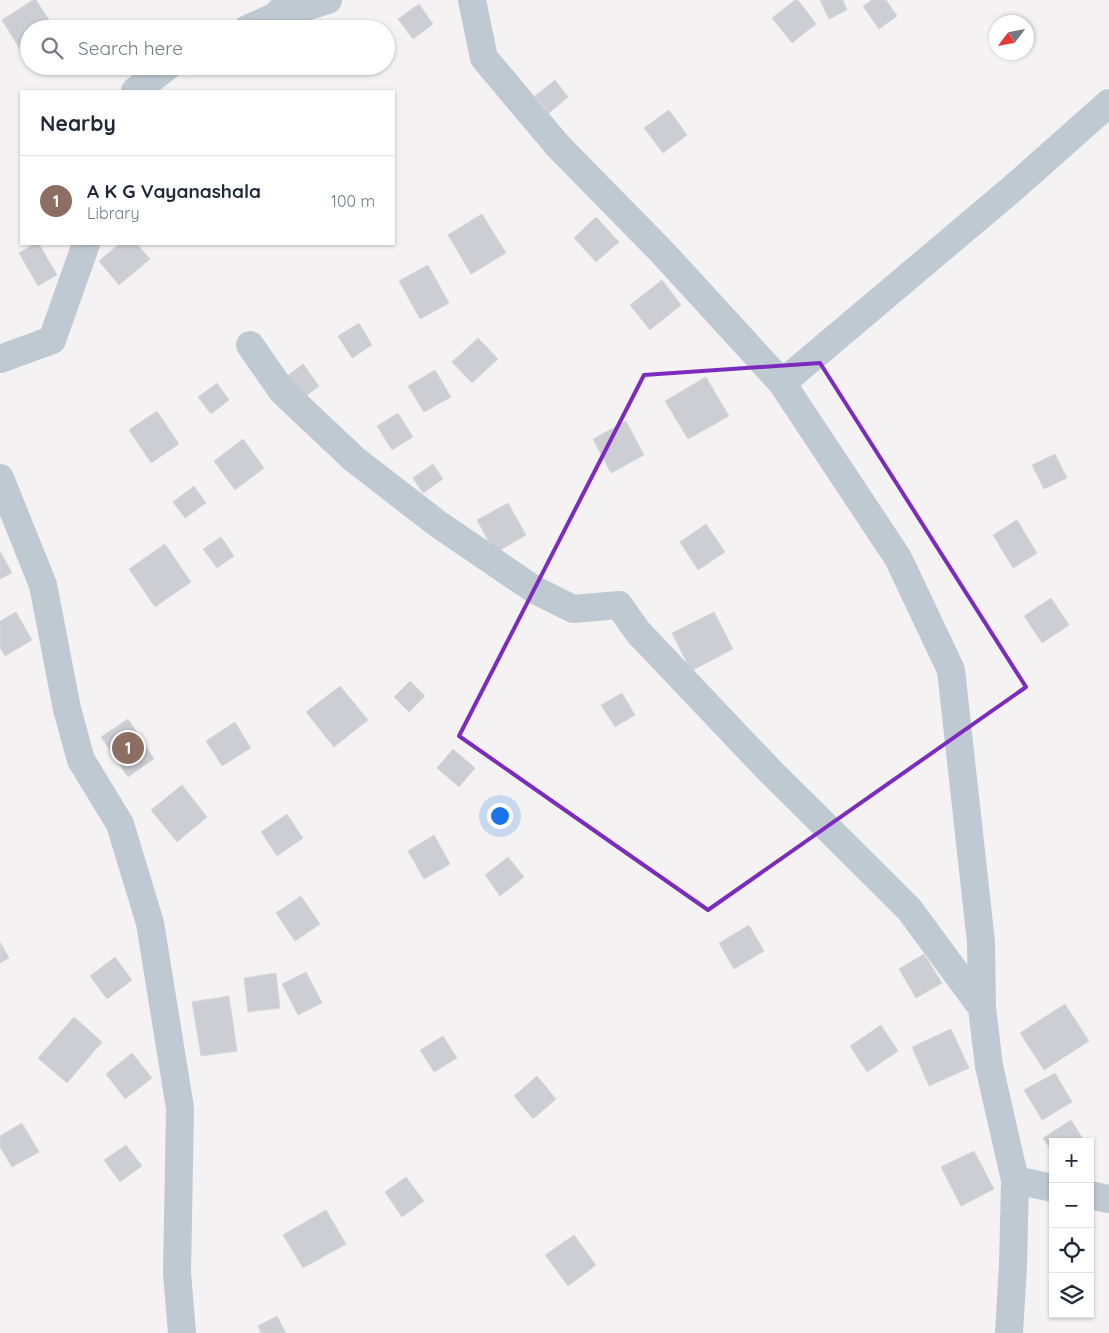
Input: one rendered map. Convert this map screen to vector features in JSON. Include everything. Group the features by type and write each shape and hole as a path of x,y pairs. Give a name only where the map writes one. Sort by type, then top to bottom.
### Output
{"street":[{"path":"262,20 283,8 328,0"},
{"path":"472,0 484,58 558,146 663,253 782,383 898,558 950,670 981,942 982,1008 989,1066 1015,1180 1009,1333"},
{"path":"136,90 156,75"},
{"path":"782,383 1012,189 1109,103"},
{"path":"0,360 52,340 86,245"},
{"path":"250,345 282,391 354,459 438,524 535,590 573,609 620,605 638,632 769,770 908,909 982,1008"},
{"path":"0,478 44,585 67,709 80,760 120,824 150,923 180,1108 177,1273 182,1333"},
{"path":"1015,1180 1049,1187"},
{"path":"1094,1196 1109,1199"}],"highlighted area":[{"path":"820,363 1026,687 708,910 459,736 644,375"}],"building":[{"path":"33,0 36,0 49,20 20,20 20,49 2,20"},
{"path":"795,0 798,0 816,24 792,43 772,18"},
{"path":"820,0 843,0 847,10 829,19"},
{"path":"872,0 886,0 897,16 879,29 863,6"},
{"path":"419,4 433,24 413,39 398,19"},
{"path":"555,80 568,97 549,113 535,96"},
{"path":"669,110 687,135 663,153 644,128"},
{"path":"482,214 506,253 471,274 448,235"},
{"path":"596,217 619,242 596,262 574,238"},
{"path":"32,245 40,245 57,275 38,286 19,253"},
{"path":"118,245 138,245 150,259 119,285 99,261"},
{"path":"428,265 449,303 420,319 399,281"},
{"path":"662,280 681,305 650,330 630,305"},
{"path":"359,323 372,345 352,358 338,336"},
{"path":"478,338 498,359 472,383 452,362"},
{"path":"303,364 319,386 302,399 286,377"},
{"path":"435,370 451,397 424,412 408,386"},
{"path":"706,377 729,416 688,439 665,401"},
{"path":"217,383 229,400 211,414 198,397"},
{"path":"157,411 179,444 151,463 129,430"},
{"path":"398,413 413,437 392,450 377,426"},
{"path":"626,421 644,455 611,473 593,439"},
{"path":"243,439 264,468 235,490 214,461"},
{"path":"1055,454 1067,478 1044,489 1032,465"},
{"path":"433,464 443,479 423,493 413,478"},
{"path":"194,486 206,503 185,518 173,502"},
{"path":"508,503 526,535 495,553 477,520"},
{"path":"1017,520 1037,553 1013,568 993,535"},
{"path":"706,524 725,552 698,570 680,542"},
{"path":"221,537 234,556 217,568 203,549"},
{"path":"165,544 191,582 155,607 129,569"},
{"path":"0,551 12,573 0,579"},
{"path":"1051,598 1069,625 1042,643 1024,616"},
{"path":"16,612 32,640 5,656 0,648 0,621"},
{"path":"714,612 733,649 691,671 672,633"},
{"path":"410,681 425,696 409,712 394,697"},
{"path":"340,686 368,720 334,747 306,712"},
{"path":"622,693 635,715 615,727 601,705"},
{"path":"128,719 154,759 128,777 101,737"},
{"path":"235,722 251,748 222,766 206,741"},
{"path":"453,749 475,768 459,787 437,768"},
{"path":"182,785 207,817 177,842 151,810"},
{"path":"287,814 303,838 277,856 261,832"},
{"path":"434,835 450,864 424,879 408,851"},
{"path":"508,857 524,877 500,896 485,875"},
{"path":"301,896 320,924 295,941 276,913"},
{"path":"749,925 764,951 734,969 719,943"},
{"path":"0,942 9,958 0,963"},
{"path":"924,954 942,983 916,998 899,969"},
{"path":"115,957 132,980 107,999 90,976"},
{"path":"306,972 322,1003 298,1015 282,984"},
{"path":"276,973 280,1008 248,1012 244,978"},
{"path":"229,996 237,1051 201,1056 192,1002"},
{"path":"1065,1004 1089,1041 1044,1070 1020,1033"},
{"path":"74,1017 102,1042 67,1083 38,1058"},
{"path":"881,1025 898,1051 867,1072 850,1046"},
{"path":"951,1029 969,1068 929,1086 912,1047"},
{"path":"443,1036 457,1058 434,1072 420,1050"},
{"path":"132,1053 152,1078 125,1099 106,1074"},
{"path":"1055,1073 1072,1102 1042,1120 1024,1090"},
{"path":"537,1076 556,1099 533,1119 514,1096"},
{"path":"1071,1120 1082,1138 1049,1138 1049,1147 1043,1138"},
{"path":"22,1123 39,1152 12,1167 0,1147 0,1136"},
{"path":"126,1145 142,1166 120,1182 104,1160"},
{"path":"974,1151 994,1189 961,1206 941,1167"},
{"path":"406,1177 424,1201 402,1217 385,1192"},
{"path":"326,1210 346,1244 303,1268 283,1235"},
{"path":"574,1235 596,1265 568,1286 545,1255"},
{"path":"277,1316 286,1333 261,1333 258,1326"}],"place":[{"name":"A K G Vayanashala","path":"128,748"}]}
